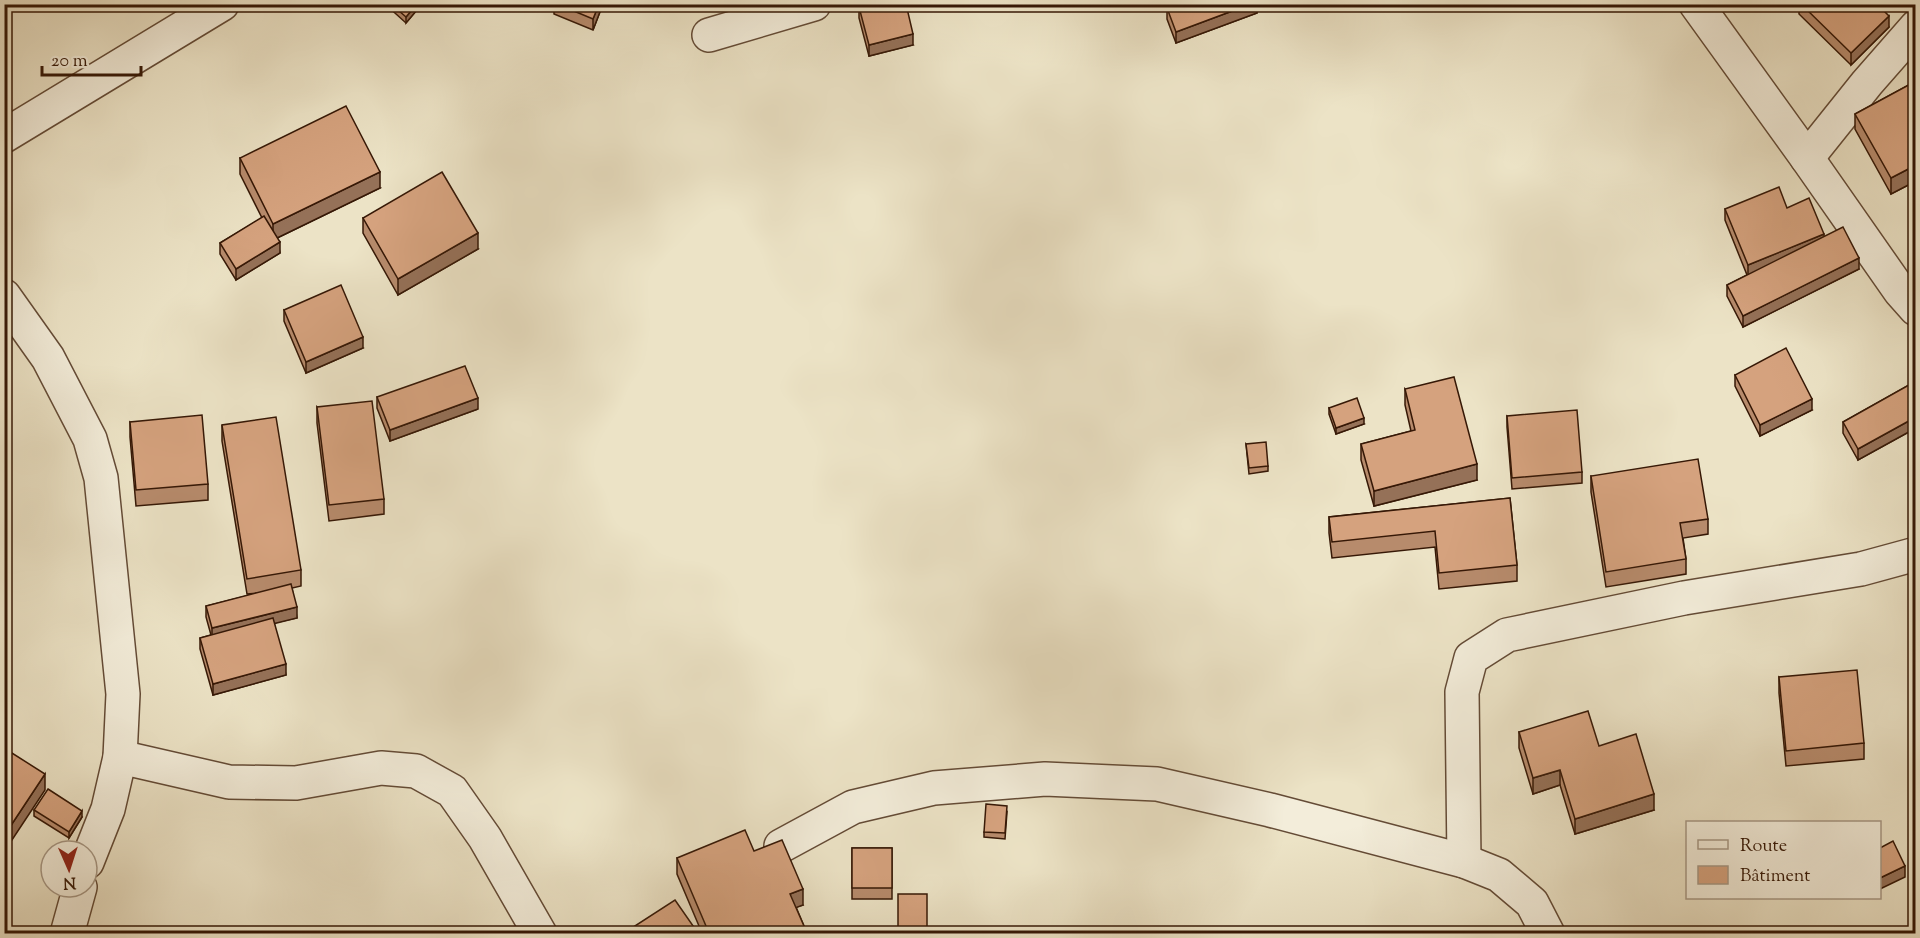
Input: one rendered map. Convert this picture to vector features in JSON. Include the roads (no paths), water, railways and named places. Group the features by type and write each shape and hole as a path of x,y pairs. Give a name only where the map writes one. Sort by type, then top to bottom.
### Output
{"street":[{"path":"4,136 222,4"},
{"path":"709,34 814,4"},
{"path":"1696,4 1900,291 1916,309"},
{"path":"1807,158 1867,83 1916,27"},
{"path":"4,296 48,358 90,439 101,478 123,694 120,757 108,809 96,839"},
{"path":"1464,861 1462,692 1471,658 1506,635 1684,598 1861,568 1916,554"},
{"path":"120,757 229,782 296,783 381,768 416,771 452,791 485,838 540,933"},
{"path":"781,846 854,807 934,788 1045,779 1157,784 1270,810 1464,861 1499,875 1532,903 1548,933"},
{"path":"68,933 77,899"}]}
